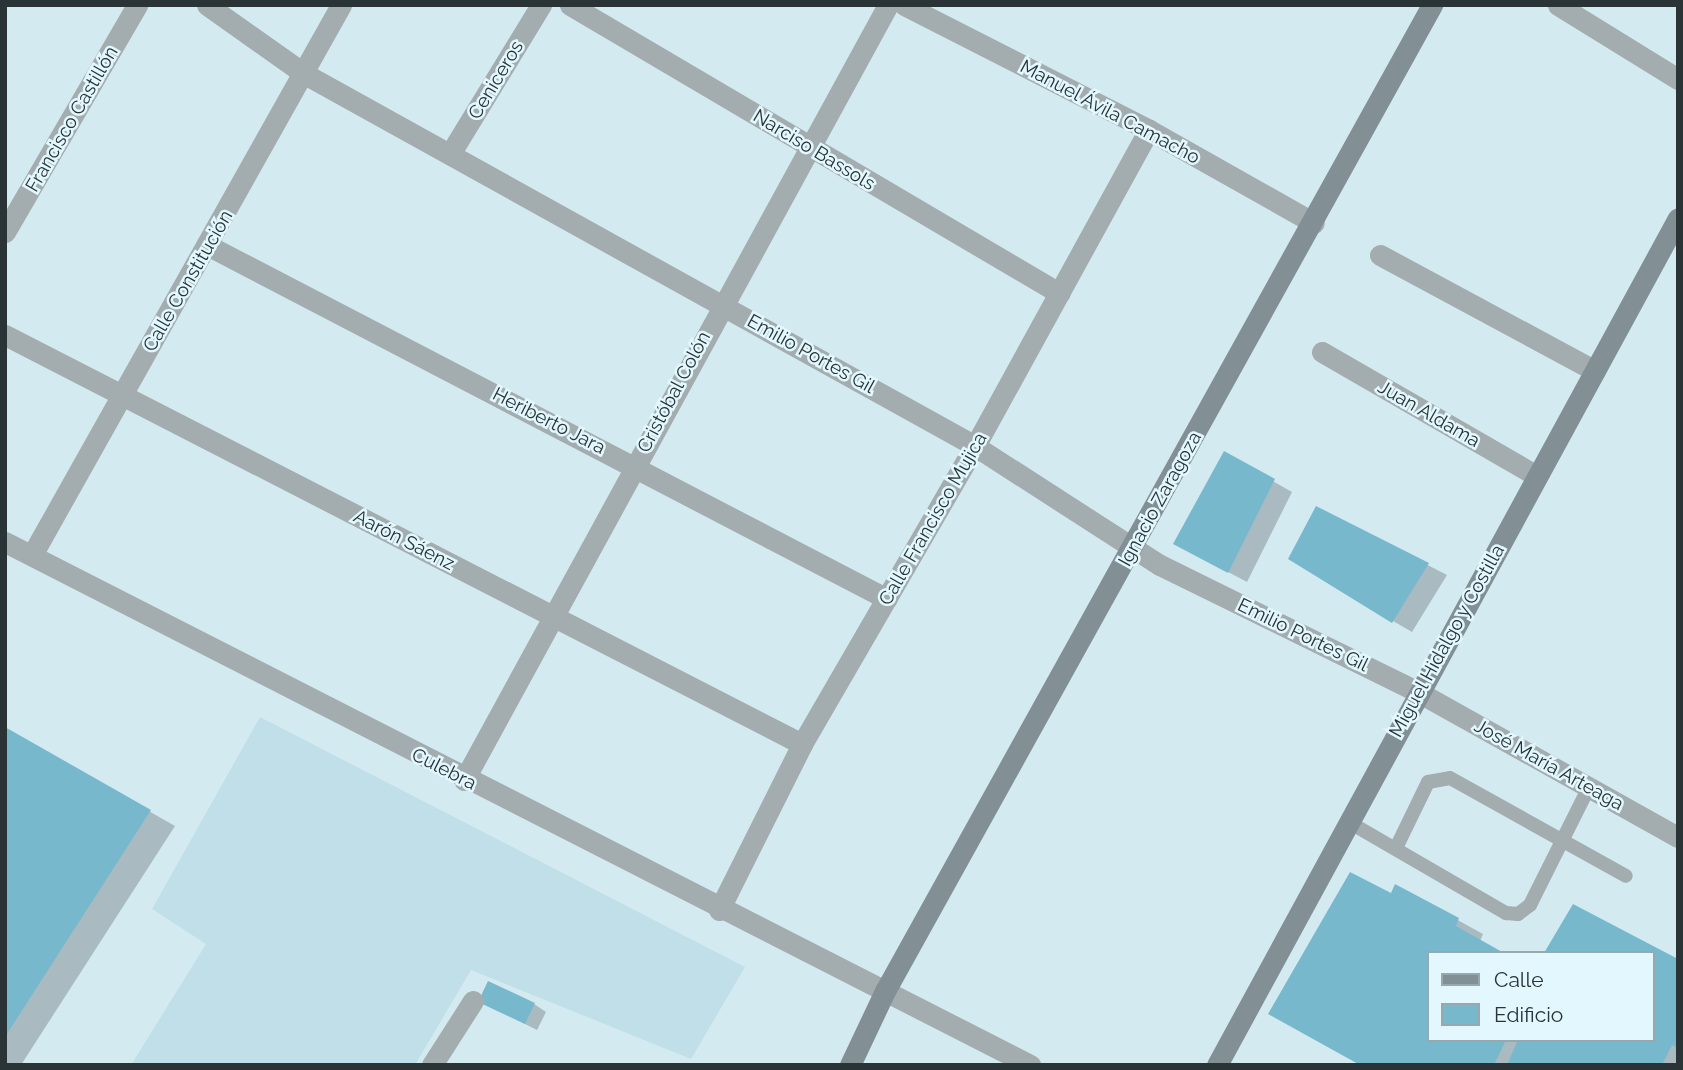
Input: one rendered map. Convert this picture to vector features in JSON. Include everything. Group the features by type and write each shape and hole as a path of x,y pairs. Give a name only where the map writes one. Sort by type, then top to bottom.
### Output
{"main road":[{"name":"Ignacio Zaragoza","path":"850,1065 885,991 1314,223 1432,5"},
{"name":"Miguel Hidalgo y Costilla","path":"1217,1065 1347,821 1420,693 1678,218"}],"street":[{"name":"Francisco Castillón","path":"5,232 138,5"},
{"name":"Emilio Portes Gil","path":"207,5 303,73 975,446 1160,565 1420,693"},
{"name":"Calle Constitución","path":"32,555 209,246 341,5"},
{"name":"Ceniceros","path":"450,154 541,5"},
{"name":"Narciso Bassols","path":"570,5 1059,293"},
{"name":"Cristóbal Colón","path":"464,780 721,304 888,5"},
{"name":"Manuel Ávila Camacho","path":"904,5 1149,130 1314,223"},
{"path":"1558,5 1678,79"},
{"name":"Calle Francisco Mujica","path":"719,910 802,744 975,446 1149,130"},
{"name":"Heriberto Jara","path":"209,246 887,599"},
{"path":"1380,255 1595,371"},
{"name":"Aarón Sáenz","path":"5,335 802,744"},
{"name":"Juan Aldama","path":"1322,352 1537,476"},
{"name":"Culebra","path":"5,542 464,780 1030,1065"},
{"name":"José María Arteaga","path":"1420,693 1678,837"},
{"path":"432,1065 473,1001"}],"lane":[{"path":"1396,848 1428,782 1438,776 1450,778 1626,876"},
{"path":"1347,821 1506,913 1518,914 1530,905 1589,787"}],"shaded area":[{"path":"260,717 745,967 691,1059 471,970 415,1065 131,1065 206,944 152,909"}],"building":[{"path":"1224,451 1275,479 1228,573 1173,544"},
{"path":"1316,506 1429,563 1392,623 1288,559"},
{"path":"5,727 151,810 5,1037"},
{"path":"1350,872 1391,893 1395,884 1459,918 1456,926 1500,951 1428,951 1428,1042 1505,1042 1494,1065 1360,1065 1268,1014"},
{"path":"1573,904 1678,959 1678,1048 1672,1045 1662,1065 1507,1065 1517,1042 1655,1042 1655,951 1545,951"},
{"path":"488,981 535,1003 525,1024 478,1002"}]}
